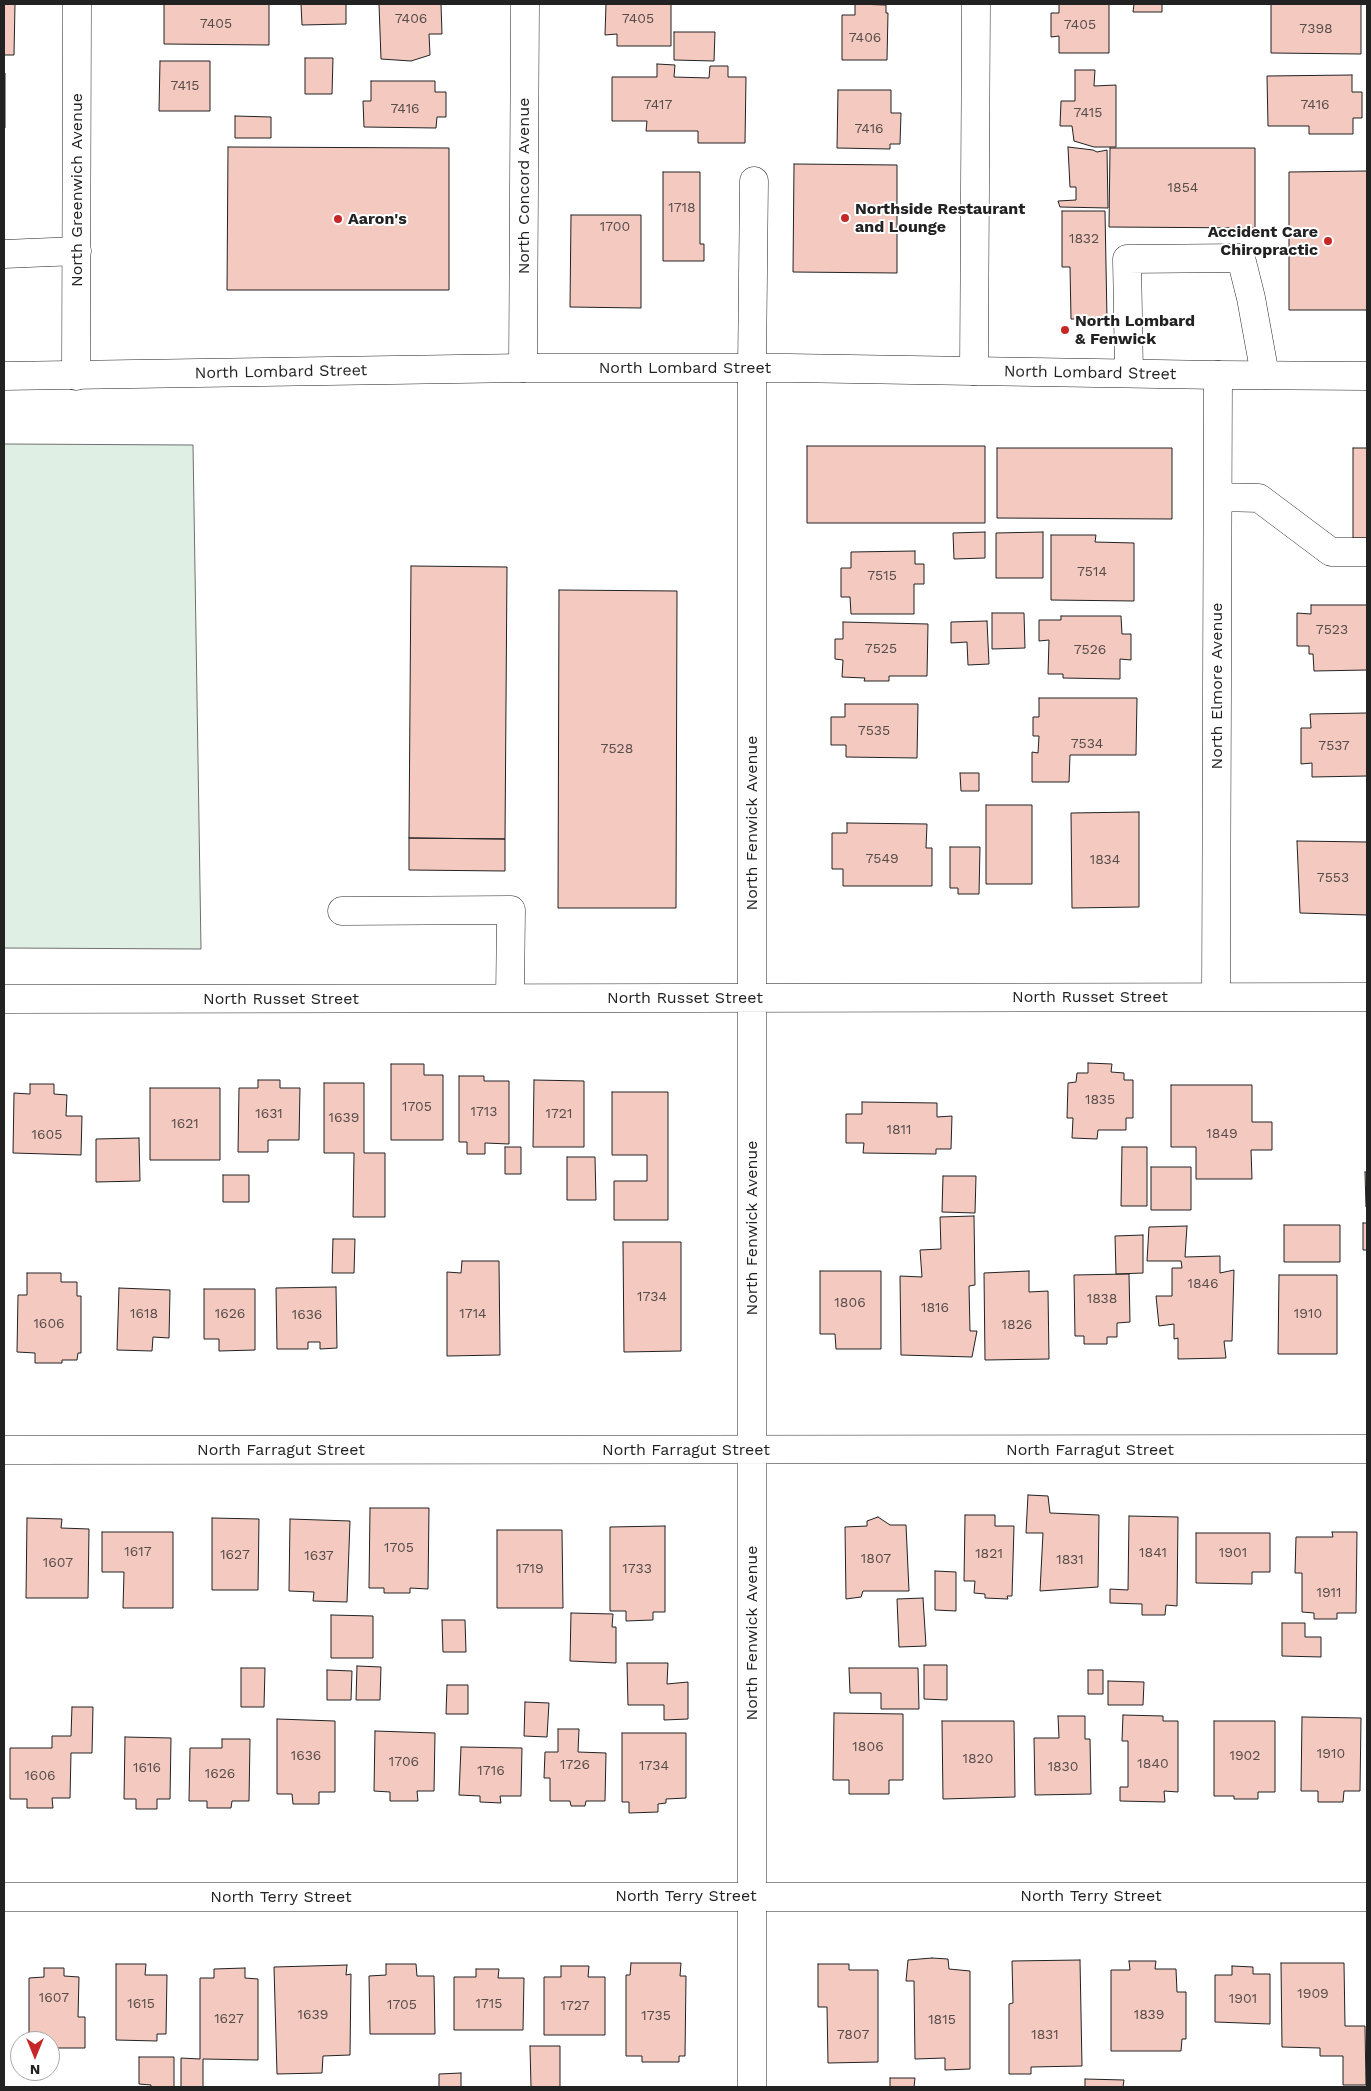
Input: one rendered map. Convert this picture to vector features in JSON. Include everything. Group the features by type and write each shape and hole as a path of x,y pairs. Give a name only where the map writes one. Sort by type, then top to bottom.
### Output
{"street":[{"name":"North Greenwich Avenue","path":"76,376 77,4"},
{"name":"North Concord Avenue","path":"523,368 525,4"},
{"path":"974,371 976,4"},
{"name":"North Fenwick Avenue","path":"752,2087 752,368 754,180"},
{"path":"4,254 77,251"},
{"path":"1129,373 1127,259 1241,258 1251,298 1265,375"},
{"name":"North Lombard Street","path":"4,376 523,368 752,368 1367,376"},
{"name":"North Elmore Avenue","path":"1216,997 1218,375"},
{"path":"1218,497 1258,498 1331,552 1367,552"},
{"path":"342,912 511,910 510,998"},
{"name":"North Russet Street","path":"4,999 1367,997"},
{"name":"North Farragut Street","path":"4,1450 1367,1449"},
{"name":"North Terry Street","path":"4,1897 1367,1897"}],"green space":[{"path":"4,444 193,445 201,949 4,948"}],"building":[{"path":"4,4 15,4 14,55 4,55"},
{"path":"164,4 269,4 269,45 164,44"},
{"path":"301,4 346,4 346,24 302,25"},
{"path":"379,4 441,4 442,34 429,34 430,55 411,61 381,59"},
{"path":"606,4 671,4 671,46 617,46 617,34 605,35"},
{"path":"855,4 886,5 886,13 888,13 887,60 842,60 842,15 855,15"},
{"path":"1059,4 1109,4 1109,53 1059,53 1059,36 1051,37 1051,13 1059,13"},
{"path":"1134,4 1162,4 1162,12 1133,12"},
{"path":"1271,4 1361,4 1361,54 1271,53"},
{"path":"674,32 715,32 714,61 674,60"},
{"path":"305,58 333,58 332,94 305,94"},
{"path":"160,61 210,61 210,111 159,111"},
{"path":"657,64 675,65 674,77 709,78 710,66 728,66 728,77 746,77 745,143 698,143 698,131 646,131 647,121 612,121 612,77 657,77"},
{"path":"1075,70 1095,70 1094,86 1116,85 1116,147 1094,147 1074,141 1072,126 1060,126 1061,101 1075,101"},
{"path":"5,73 5,128 4,128"},
{"path":"1352,75 1352,92 1362,92 1362,118 1353,118 1353,134 1309,134 1309,126 1268,126 1267,76"},
{"path":"371,81 435,81 435,92 446,92 446,117 437,117 436,128 364,127 363,101 371,101"},
{"path":"838,90 891,90 891,113 901,113 900,144 890,144 890,149 837,148"},
{"path":"235,116 271,117 271,138 235,138"},
{"name":"Aaron's","path":"228,147 449,148 449,290 227,290"},
{"path":"1068,147 1097,152 1107,150 1108,208 1060,207 1058,201 1076,200 1076,187 1070,187"},
{"path":"1110,148 1255,148 1255,228 1109,227"},
{"name":"Northside Restaurant and Lounge","path":"794,164 897,165 897,273 793,272"},
{"name":"Accident Care Chiropractic","path":"1367,171 1367,310 1289,310 1289,172"},
{"path":"663,172 700,172 700,244 704,244 704,261 663,261"},
{"path":"1062,211 1105,211 1107,319 1071,319 1070,267 1062,267"},
{"path":"571,215 641,215 641,308 570,307"},
{"path":"807,446 985,446 985,523 807,523"},
{"path":"997,448 1172,448 1172,519 997,518"},
{"path":"1353,448 1367,448 1367,538 1353,538"},
{"path":"985,532 985,558 954,559 953,533"},
{"path":"1043,532 1043,578 996,578 996,533"},
{"path":"1051,535 1096,535 1095,542 1134,543 1134,601 1051,600"},
{"path":"915,551 915,564 924,564 924,584 914,584 914,614 851,614 850,597 841,597 841,568 851,568 851,552"},
{"path":"411,566 507,567 505,839 409,838"},
{"path":"559,590 677,591 676,908 558,908"},
{"path":"1311,605 1367,605 1367,670 1314,671 1313,654 1309,654 1309,646 1297,646 1297,613 1311,614"},
{"path":"992,613 1024,613 1025,648 992,649"},
{"path":"1061,616 1121,616 1122,634 1131,634 1131,660 1120,659 1120,679 1063,678 1063,674 1048,674 1049,640 1039,641 1039,620 1061,620"},
{"path":"987,621 989,664 968,665 967,642 951,643 951,622"},
{"path":"843,622 928,624 927,676 889,676 889,681 864,681 865,678 842,677 843,660 835,659 835,639 843,639"},
{"path":"1039,698 1137,698 1136,755 1070,755 1069,782 1032,782 1032,752 1038,753 1039,736 1033,736 1033,717 1039,717"},
{"path":"845,704 918,704 917,758 846,757 846,745 831,745 831,717 845,717"},
{"path":"1367,713 1367,776 1312,777 1312,763 1301,764 1301,728 1311,728 1310,714"},
{"path":"960,773 979,773 979,791 961,791"},
{"path":"986,805 1032,805 1032,884 986,884"},
{"path":"1139,812 1139,907 1072,908 1071,813"},
{"path":"847,823 927,824 926,848 932,848 932,886 843,886 843,869 832,869 832,833 847,833"},
{"path":"409,838 505,839 505,871 409,870"},
{"path":"1297,841 1367,842 1367,915 1300,913"},
{"path":"950,847 980,847 979,894 958,894 958,888 950,888"},
{"path":"1088,1063 1112,1064 1111,1072 1124,1073 1124,1080 1133,1080 1133,1118 1126,1118 1126,1130 1098,1130 1097,1139 1072,1138 1073,1118 1067,1118 1068,1083 1076,1082 1077,1073 1088,1073"},
{"path":"391,1064 424,1064 424,1075 443,1075 443,1140 391,1140"},
{"path":"459,1076 484,1076 484,1081 509,1081 509,1144 485,1143 485,1154 467,1154 467,1142 459,1142"},
{"path":"258,1080 280,1080 280,1088 300,1088 299,1140 268,1140 268,1152 238,1152 239,1088 258,1088"},
{"path":"534,1080 584,1081 584,1147 533,1147"},
{"path":"324,1083 364,1083 364,1153 385,1153 385,1217 353,1217 354,1153 324,1153"},
{"path":"30,1084 54,1084 54,1094 67,1095 66,1116 82,1116 81,1155 13,1153 14,1093 30,1094"},
{"path":"1171,1085 1252,1085 1252,1122 1272,1122 1272,1150 1251,1150 1252,1179 1196,1179 1196,1147 1171,1147"},
{"path":"150,1088 220,1088 220,1160 150,1160"},
{"path":"612,1092 668,1092 668,1220 614,1220 614,1181 647,1181 647,1155 612,1155"},
{"path":"862,1102 937,1103 937,1117 952,1116 951,1149 936,1149 936,1154 863,1153 864,1143 846,1143 846,1114 862,1114"},
{"path":"139,1138 140,1181 96,1182 96,1139"},
{"path":"505,1147 521,1147 521,1174 505,1174"},
{"path":"1122,1147 1147,1147 1147,1206 1121,1206"},
{"path":"567,1157 595,1157 596,1200 567,1200"},
{"path":"1151,1167 1191,1167 1191,1210 1151,1210"},
{"path":"1365,1172 1367,1172 1367,1207 1366,1207"},
{"path":"223,1175 249,1175 249,1202 223,1202"},
{"path":"943,1176 976,1176 975,1213 942,1212"},
{"path":"974,1216 975,1285 969,1286 970,1331 977,1331 972,1357 901,1355 900,1276 922,1277 920,1250 941,1249 940,1217"},
{"path":"1363,1223 1367,1223 1367,1250 1363,1250"},
{"path":"1284,1225 1340,1225 1340,1262 1284,1262"},
{"path":"1187,1226 1185,1257 1220,1256 1220,1273 1234,1270 1232,1341 1224,1341 1226,1358 1178,1359 1178,1338 1174,1339 1174,1324 1159,1326 1156,1296 1172,1296 1172,1268 1182,1268 1181,1261 1147,1261 1149,1227"},
{"path":"1143,1235 1143,1273 1116,1274 1115,1236"},
{"path":"333,1239 355,1239 354,1273 332,1273"},
{"path":"623,1242 681,1242 681,1351 624,1352"},
{"path":"462,1261 499,1261 500,1355 447,1356 447,1272 461,1273"},
{"path":"820,1271 881,1271 881,1349 836,1349 835,1334 820,1334"},
{"path":"1029,1271 1029,1292 1048,1291 1049,1359 985,1360 984,1273"},
{"path":"27,1273 61,1273 61,1282 77,1282 77,1296 81,1296 81,1353 78,1353 77,1360 62,1360 62,1363 35,1363 35,1353 17,1352 18,1295 27,1295"},
{"path":"1129,1274 1130,1322 1117,1323 1117,1337 1107,1337 1107,1344 1084,1344 1084,1336 1075,1336 1074,1275"},
{"path":"1279,1275 1337,1275 1337,1354 1278,1354"},
{"path":"336,1287 337,1348 320,1349 320,1342 308,1342 308,1349 277,1349 276,1288"},
{"path":"119,1288 170,1290 169,1338 153,1337 152,1351 117,1350"},
{"path":"204,1289 255,1289 255,1350 219,1351 219,1339 204,1339"},
{"path":"1028,1495 1048,1496 1050,1513 1099,1515 1098,1587 1040,1591 1043,1533 1026,1533"},
{"path":"370,1508 429,1508 428,1589 410,1588 410,1593 384,1593 384,1588 369,1588"},
{"path":"965,1515 995,1515 995,1526 1014,1526 1012,1596 1007,1596 1008,1599 985,1598 985,1594 974,1593 975,1581 964,1581"},
{"path":"1129,1516 1178,1517 1177,1606 1166,1605 1165,1615 1142,1615 1142,1604 1110,1603 1110,1589 1128,1590"},
{"path":"878,1517 890,1525 906,1525 909,1591 863,1591 861,1597 846,1599 845,1527 867,1526 867,1521"},
{"path":"27,1518 62,1519 61,1528 89,1529 88,1598 26,1598"},
{"path":"212,1518 259,1519 258,1590 212,1590"},
{"path":"290,1519 350,1521 347,1602 313,1601 314,1592 289,1591"},
{"path":"665,1526 665,1612 653,1612 653,1620 626,1621 626,1611 610,1611 610,1527"},
{"path":"497,1530 562,1530 563,1608 497,1608"},
{"path":"102,1532 173,1532 173,1608 123,1608 124,1572 102,1572"},
{"path":"1332,1532 1357,1532 1356,1613 1337,1613 1337,1619 1314,1619 1314,1613 1302,1612 1302,1573 1295,1573 1296,1537 1333,1537"},
{"path":"1196,1533 1270,1533 1270,1572 1252,1572 1252,1584 1196,1583"},
{"path":"935,1571 956,1572 956,1611 935,1610"},
{"path":"923,1598 926,1646 899,1647 897,1599"},
{"path":"571,1613 613,1614 612,1627 616,1627 616,1663 570,1661"},
{"path":"331,1615 373,1616 373,1658 331,1658"},
{"path":"442,1620 465,1620 466,1652 443,1652"},
{"path":"1282,1623 1305,1623 1305,1637 1321,1637 1321,1657 1282,1656"},
{"path":"627,1663 668,1663 667,1684 688,1682 688,1719 664,1720 664,1705 628,1705"},
{"path":"924,1665 947,1665 947,1700 924,1699"},
{"path":"357,1666 381,1667 380,1700 356,1700"},
{"path":"241,1668 265,1668 264,1707 241,1707"},
{"path":"849,1668 918,1668 919,1709 881,1709 881,1693 850,1693"},
{"path":"327,1670 352,1671 351,1700 327,1700"},
{"path":"1088,1670 1103,1670 1103,1694 1088,1694"},
{"path":"1108,1681 1144,1682 1143,1705 1108,1705"},
{"path":"447,1685 468,1685 468,1714 446,1714"},
{"path":"525,1702 549,1703 547,1737 524,1736"},
{"path":"72,1707 93,1707 92,1753 71,1753 70,1798 52,1798 53,1808 27,1808 27,1799 10,1799 10,1748 52,1748 52,1736 71,1736"},
{"path":"834,1713 903,1714 903,1780 889,1780 889,1794 849,1794 849,1780 833,1780"},
{"path":"1123,1715 1163,1716 1163,1721 1178,1721 1178,1792 1164,1791 1165,1802 1120,1801 1120,1787 1128,1787 1128,1741 1122,1741"},
{"path":"1058,1716 1085,1716 1085,1739 1090,1739 1091,1794 1035,1795 1034,1738 1059,1738"},
{"path":"1302,1717 1361,1718 1360,1791 1344,1791 1343,1802 1318,1802 1318,1791 1301,1791"},
{"path":"277,1719 335,1721 335,1792 319,1792 319,1804 293,1804 292,1794 277,1794"},
{"path":"942,1721 1014,1721 1015,1797 943,1799"},
{"path":"1214,1721 1275,1721 1275,1792 1258,1792 1258,1799 1234,1799 1234,1796 1214,1796"},
{"path":"558,1729 579,1729 578,1752 606,1753 605,1801 586,1801 585,1806 571,1806 570,1801 550,1801 550,1778 544,1778 545,1752 558,1752"},
{"path":"375,1731 435,1733 434,1791 417,1791 418,1801 390,1801 390,1792 374,1791"},
{"path":"622,1733 686,1733 686,1798 666,1799 666,1803 658,1804 658,1812 629,1813 629,1802 622,1802"},
{"path":"125,1737 171,1738 170,1799 157,1799 157,1809 136,1809 136,1799 124,1799"},
{"path":"222,1739 250,1739 249,1801 232,1801 231,1808 207,1808 207,1801 189,1801 190,1748 222,1748"},
{"path":"461,1747 522,1748 521,1796 500,1796 501,1803 480,1802 480,1796 459,1795"},
{"path":"948,1959 949,1969 970,1971 970,2069 945,2070 945,2058 915,2059 914,1981 906,1981 908,1960"},
{"path":"1080,1960 1082,2066 1031,2067 1031,2074 1009,2074 1009,2004 1013,2003 1012,1961"},
{"path":"1129,1961 1156,1961 1155,1969 1176,1969 1177,1992 1186,1992 1186,2039 1182,2039 1181,2051 1111,2051 1111,1970 1130,1970"},
{"path":"631,1963 681,1963 680,1976 686,1976 685,2056 679,2056 679,2062 642,2062 642,2056 626,2056 626,1975 630,1975"},
{"path":"1281,1963 1344,1963 1345,2026 1365,2026 1366,2085 1343,2085 1343,2056 1320,2056 1320,2048 1282,2047"},
{"path":"116,1964 146,1964 145,1975 167,1975 166,2034 157,2034 157,2041 116,2040"},
{"path":"386,1964 416,1964 417,1976 434,1976 435,2034 370,2034 369,1976 386,1975"},
{"path":"818,1964 849,1964 849,1970 878,1970 878,2062 828,2063 827,2007 818,2007"},
{"path":"347,1965 346,1975 351,1974 350,2055 323,2056 322,2073 277,2074 274,1967"},
{"path":"561,1966 589,1966 588,1977 605,1977 605,2035 544,2035 544,1977 561,1977"},
{"path":"1232,1966 1253,1967 1253,1974 1270,1974 1270,2024 1215,2022 1215,1975 1232,1975"},
{"path":"44,1968 64,1968 64,1976 79,1977 78,2017 85,2017 85,2048 60,2048 60,2031 29,2031 29,1978 44,1977"},
{"path":"245,1968 245,1978 258,1979 258,2060 203,2059 203,2087 181,2087 181,2058 200,2059 200,1978 214,1978 214,1969"},
{"path":"476,1969 499,1969 498,1978 524,1978 523,2030 454,2030 454,1977 476,1977"},
{"path":"530,2046 560,2046 560,2087 531,2087"},
{"path":"139,2057 174,2057 174,2087 151,2087 151,2085 139,2084"},
{"path":"461,2073 461,2087 439,2087 439,2074"},
{"path":"890,2078 915,2078 914,2087 890,2087"},
{"path":"1085,2079 1124,2080 1123,2087 1085,2087"}],"place":[{"name":"Northside Restaurant and Lounge","path":"845,218"},
{"name":"Aaron's","path":"338,219"},
{"name":"Accident Care Chiropractic","path":"1328,241"},
{"name":"North Lombard & Fenwick","path":"1065,330"}]}
